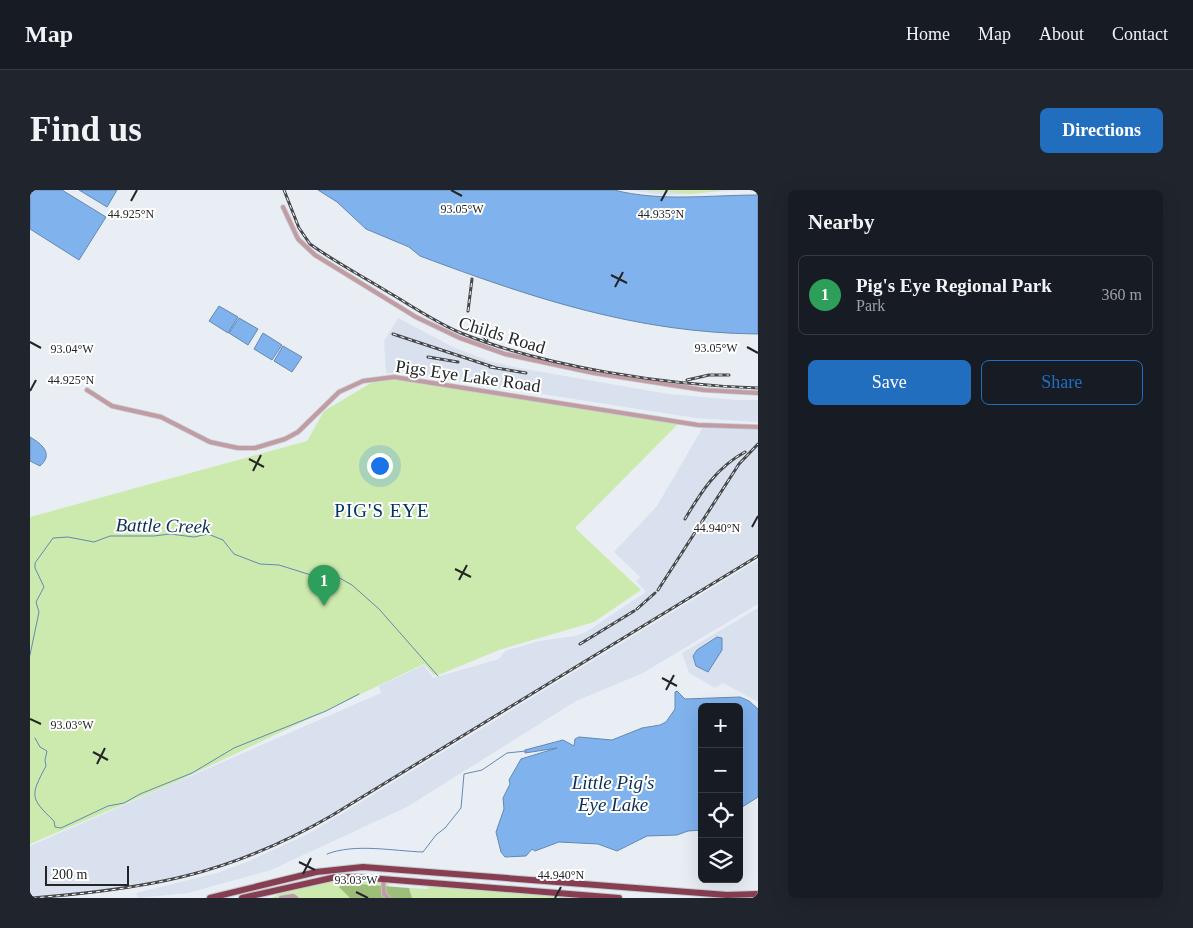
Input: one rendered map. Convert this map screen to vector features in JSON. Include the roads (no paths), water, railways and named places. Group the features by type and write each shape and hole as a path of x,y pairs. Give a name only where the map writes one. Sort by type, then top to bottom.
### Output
{"highway":[{"path":"210,898 306,874 356,867 380,867 728,895 758,894"},
{"path":"242,898 313,881 346,877 619,898"}],"street":[{"name":"Childs Road","path":"283,207 298,238 315,255 416,317 467,341 505,354 594,373 702,389 758,393"},
{"name":"Pigs Eye Lake Road","path":"87,390 112,406 161,417 210,442 238,448 255,448 285,439 298,432 339,392 363,381 394,377 688,423 758,427"},
{"path":"382,879 384,894 388,898"},
{"path":"282,898 293,896 296,898"}],"water":[{"path":"30,190 62,190 106,217 79,260 30,229"},
{"path":"79,190 117,190 107,207"},
{"path":"318,190 614,190 632,194 668,197 758,195 758,334 713,332 627,320 544,299 503,286 420,256 409,247 366,229 337,202"},
{"path":"219,306 238,317 228,333 209,321"},
{"path":"239,318 258,329 248,345 229,333"},
{"path":"263,333 282,345 272,360 254,349"},
{"path":"283,346 302,357 292,372 274,361"},
{"path":"30,437 45,450 46,457 40,466 30,461"},
{"path":"717,637 722,638 722,650 708,672 696,666 693,656 697,650"},
{"name":"Little Pig's Eye Lake","path":"677,691 685,699 740,697 749,701 758,709 758,797 743,806 743,703 698,703 698,830 677,835 647,836 617,851 598,844 559,842 535,851 532,849 526,856 505,857 501,852 496,832 504,809 503,798 510,784 509,780 521,759 557,748 525,753 525,750 563,740 574,746 575,739 579,737 612,740 642,728 660,725 666,722 675,709 675,692"}],"waterway":[{"name":"Battle Creek","path":"30,655 39,612 36,602 44,587 35,568 35,563 53,538 68,537 94,542 110,536 170,534 194,537 208,534 223,540 234,554 260,564 279,565 311,575 336,576 352,585 379,609 438,676"},
{"path":"35,738 40,747 47,751 46,766 37,784 35,796 40,807 54,821 55,827 61,828 108,806 124,803 140,794 192,773 234,748 326,711 359,694"},
{"name":"Battle Creek","path":"327,854 362,848 423,852 461,808 464,774 482,770 507,753 526,751"}],"railway":[{"path":"284,190 299,228 310,244 424,314 461,333 530,356 568,365 685,383 758,388"},
{"path":"468,311 472,279"},
{"path":"471,319 475,328 487,340"},
{"path":"393,334 496,368"},
{"path":"428,357 458,362"},
{"path":"490,367 526,373"},
{"path":"687,380 709,375 729,375"},
{"path":"658,590 739,464 758,444"},
{"path":"685,519 710,481 726,465 745,452"},
{"path":"32,898 113,890 186,876 222,866 294,836 331,816 758,556"},
{"path":"637,609 655,593"},
{"path":"580,644 634,611"}],"place":[{"name":"Pig's Eye Regional Park","path":"324,606"}],"district":[{"name":"PIG'S EYE","path":"382,510"}]}
